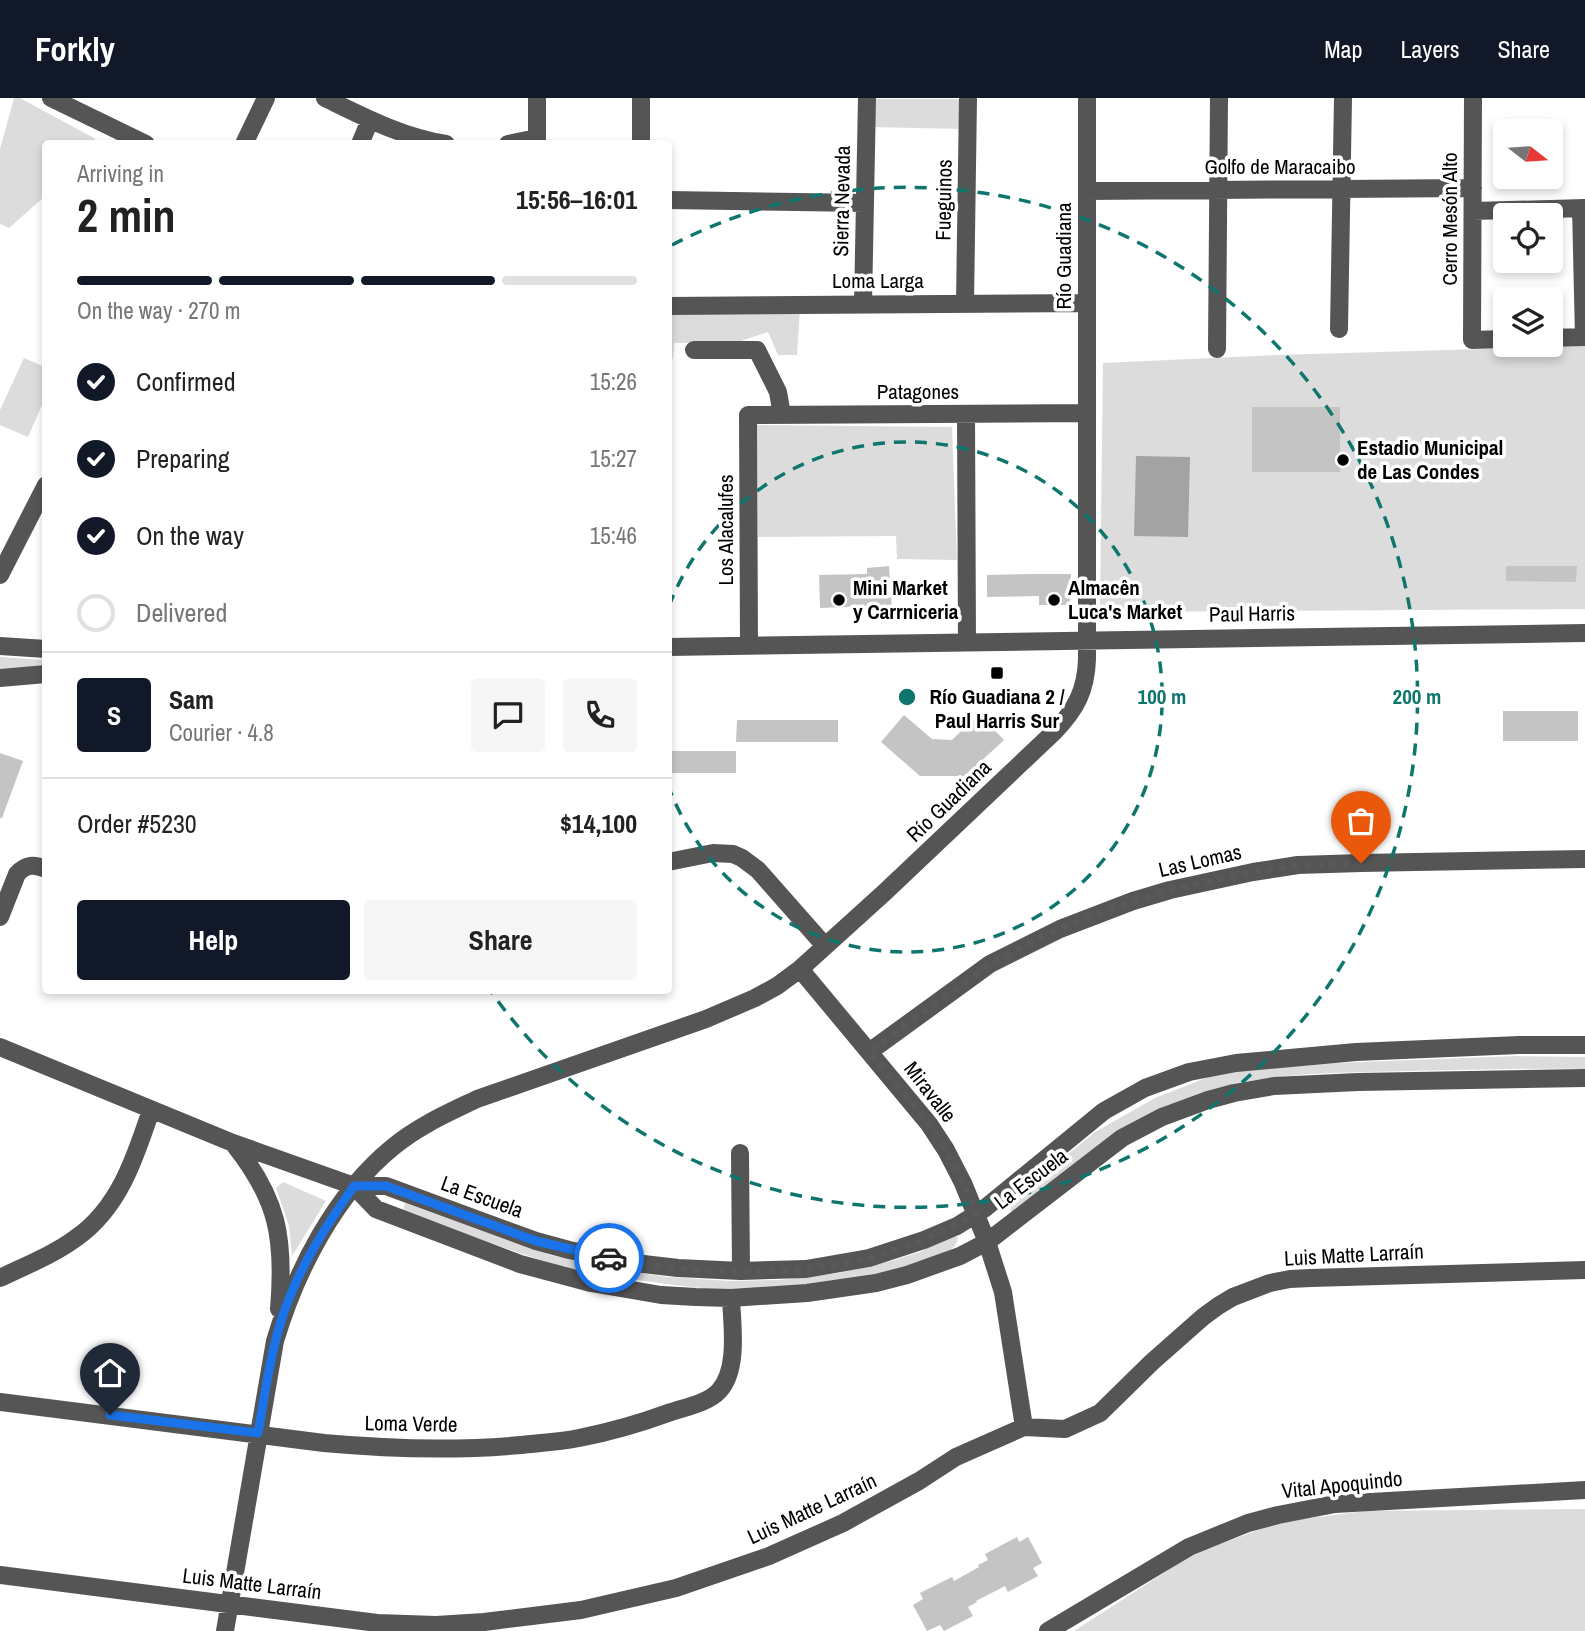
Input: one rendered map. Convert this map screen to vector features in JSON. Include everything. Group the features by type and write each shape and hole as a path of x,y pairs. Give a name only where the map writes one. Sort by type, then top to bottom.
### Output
{"street":[{"path":"51,98 138,140"},
{"path":"246,140 266,98"},
{"path":"325,98 370,120 427,140"},
{"path":"537,98 537,140"},
{"path":"641,98 641,140"},
{"name":"Sierra Nevada","path":"863,304 867,98"},
{"name":"Fueguinos","path":"965,303 968,98"},
{"name":"Río Guadiana","path":"275,1341 303,1267 316,1242 354,1186 394,1146 442,1116 477,1099 730,1009 777,986 800,969 886,892 1066,720 1077,705 1083,689 1087,640 1087,98"},
{"path":"1217,349 1219,98"},
{"path":"1339,329 1343,98"},
{"name":"Cerro Mesón Alto","path":"1473,98 1472,340 1493,339"},
{"path":"362,140 370,120"},
{"name":"Golfo de Maracaibo","path":"1087,191 1473,188"},
{"path":"672,200 865,203"},
{"path":"1473,211 1583,208 1584,337 1563,338"},
{"name":"Loma Larga","path":"672,306 1087,303"},
{"path":"694,350 757,350 778,392 782,415"},
{"name":"Patagones","path":"748,415 1087,413"},
{"path":"966,414 967,642"},
{"name":"Los Alacalufes","path":"748,415 749,645"},
{"path":"0,575 42,496"},
{"name":"Paul Harris","path":"672,647 1585,633"},
{"path":"0,646 42,649"},
{"path":"0,678 42,674"},
{"path":"672,861 713,853 733,854 742,858 758,870 825,946"},
{"name":"Las Lomas","path":"869,1052 990,964 1096,914 1170,890 1298,865 1585,859"},
{"path":"0,917 21,869 31,865 42,868"},
{"name":"Miravalle","path":"800,969 929,1124 963,1183 987,1242 1003,1292 1024,1427"},
{"name":"La Escuela","path":"0,1047 233,1143 354,1186 386,1186 526,1237 598,1256 678,1268 741,1271 806,1269 869,1258 957,1226 976,1214 1104,1111 1145,1088 1189,1072 1236,1063 1356,1052 1585,1045"},
{"name":"La Escuela","path":"354,1186 376,1209 531,1267 591,1283 661,1295 731,1298 807,1293 876,1283 907,1275 947,1261 987,1242 1122,1138 1162,1117 1208,1100 1274,1086 1585,1078"},
{"path":"0,1279 68,1243 100,1217 126,1177 151,1110"},
{"path":"225,1631 275,1341 281,1273 279,1235 272,1209 249,1163 233,1143"},
{"path":"740,1153 741,1271"},
{"name":"Luis Matte Larraín","path":"0,1575 377,1623 436,1625 484,1622 581,1610 629,1600 723,1573 814,1537 882,1503 956,1457 1024,1427 1065,1429 1100,1413 1203,1317 1233,1297 1270,1283 1311,1278 1585,1270"},
{"name":"Loma Verde","path":"0,1402 373,1447 470,1448 578,1438 654,1418 704,1401 718,1392 728,1377 732,1356 731,1298"},
{"name":"Vital Apoquindo","path":"1048,1631 1189,1547 1278,1514 1335,1504 1585,1490"}],"shaded area":[{"path":"14,98 20,98 96,140 42,140 42,199 9,228 0,224 0,149"},
{"path":"871,99 963,99 962,129 870,127"},
{"path":"800,310 797,355 778,355 768,332 738,342 674,343 672,359 672,311"},
{"name":"Estadio Municipal de Las Condes","path":"1585,346 1585,609 1110,612 1100,605 1103,363 1493,349 1493,357 1563,357 1563,347"},
{"path":"24,358 42,366 42,405 28,437 0,425 0,410"},
{"path":"757,425 952,427 957,560 897,559 896,536 758,537"},
{"path":"1136,456 1190,457 1188,537 1134,536"},
{"path":"0,657 42,660 42,668 0,671"},
{"path":"1515,1056 1585,1057 1585,1069 1322,1073 1263,1079 1206,1091 1156,1111 1113,1137 1012,1213 1010,1210 1011,1204 1037,1180 1095,1132 1155,1098 1216,1074 1285,1065"},
{"path":"283,1182 326,1201 292,1256 289,1226 276,1188"},
{"path":"405,1203 550,1255 612,1269 668,1277 729,1281 780,1280 839,1273 891,1261 920,1252 952,1236 958,1237 956,1244 944,1254 885,1272 799,1286 749,1290 717,1289 619,1278 543,1261 403,1211"},
{"path":"1585,1509 1585,1631 1074,1631 1193,1554 1280,1522 1365,1511"}],"building":[{"path":"1252,407 1340,407 1340,472 1252,472"},
{"path":"889,566 892,608 820,608 819,575 867,574 867,568"},
{"path":"1506,566 1577,566 1576,582 1506,581"},
{"path":"1071,574 1070,605 1039,605 1039,596 987,597 987,575"},
{"path":"1503,711 1578,711 1578,741 1503,741"},
{"path":"979,714 1004,740 965,776 920,776 881,742 904,715 932,739 952,740"},
{"path":"737,720 838,720 838,742 736,742"},
{"path":"672,751 736,751 736,773 672,773"},
{"path":"0,753 23,761 2,818 0,818"},
{"path":"1017,1537 1019,1542 1028,1537 1042,1563 1033,1568 1038,1576 1008,1592 1005,1586 976,1601 968,1607 973,1616 944,1631 940,1625 927,1631 913,1605 923,1599 920,1593 952,1577 954,1581 979,1567 978,1565 988,1560 985,1554"}],"way so far":[{"path":"609,1258 695,1269 806,1269 869,1258 957,1226 976,1214 963,1183 929,1124 869,1052 990,964 1042,937 1096,914 1208,880 1298,865 1361,863"}],"place":[{"name":"Estadio Municipal de Las Condes","path":"1343,460"},
{"name":"Mini Market y Carrniceria","path":"839,600"},
{"name":"Almacên Luca's Market","path":"1054,600"},
{"name":"Río Guadiana 2 / Paul Harris Sur","path":"997,673"}],"route":[{"path":"110,1415 258,1433 275,1341 292,1292 316,1242 354,1186 386,1186 536,1241 609,1258"}]}
